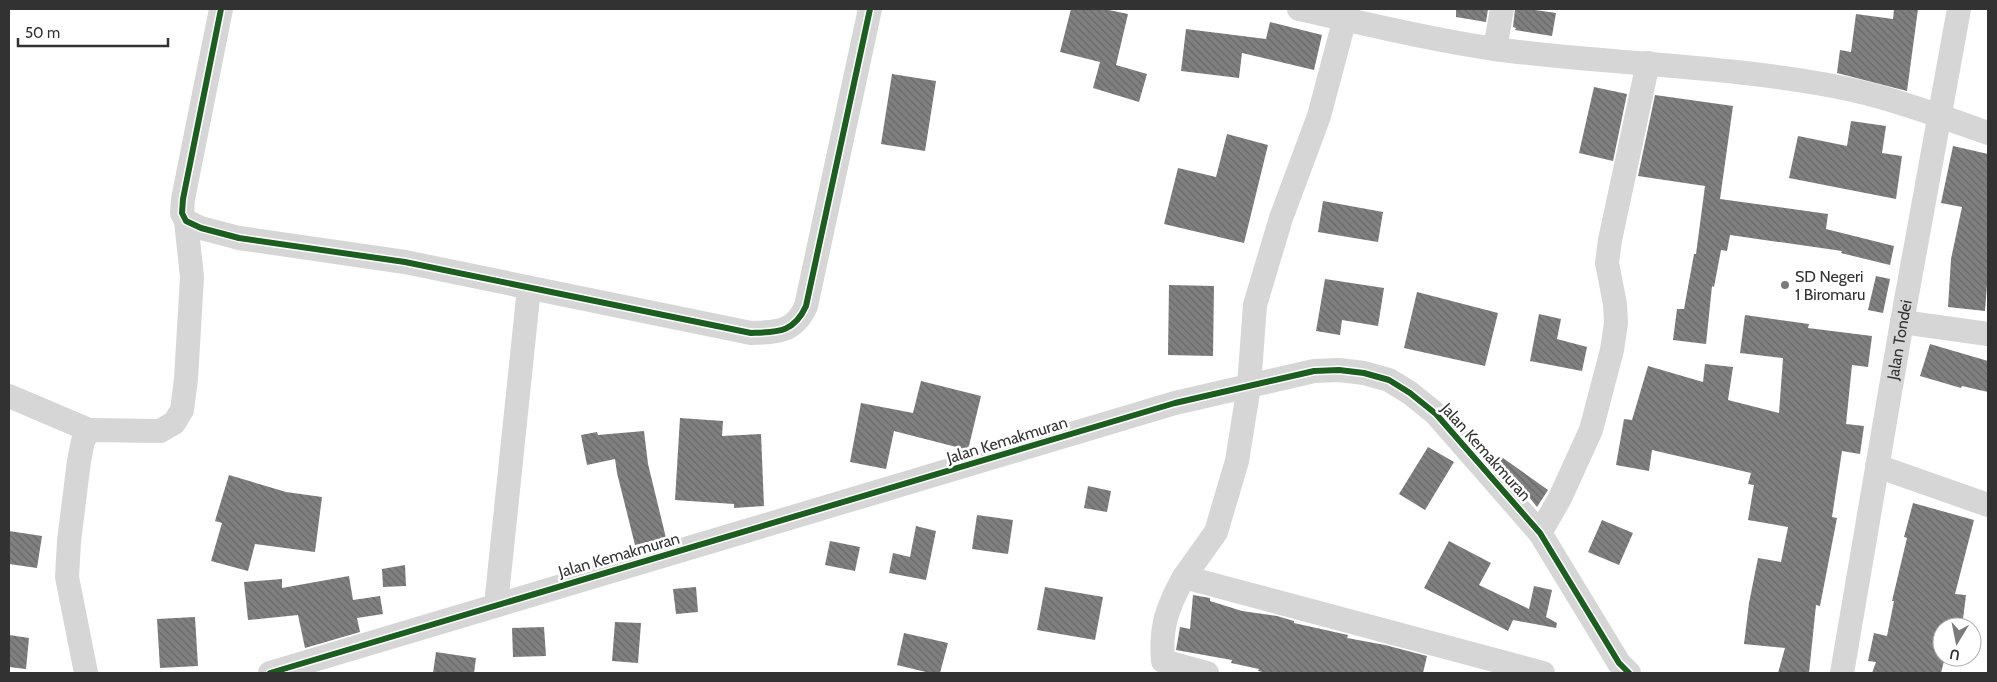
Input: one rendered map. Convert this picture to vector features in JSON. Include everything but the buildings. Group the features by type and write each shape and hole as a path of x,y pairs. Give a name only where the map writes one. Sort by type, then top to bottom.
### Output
{"street":[{"path":"9,396 89,430 160,431 174,423 182,410 186,379 192,277 186,221 182,212 183,199 221,9"},
{"path":"186,221 201,228 239,238 405,262 751,333 773,333 789,328 800,319 807,300 870,9"},
{"path":"1299,9 1495,49 1648,63 1827,85 1893,100 1988,133"},
{"path":"1495,49 1502,9"},
{"name":"Jalan Tondei","path":"1842,673 1958,9"},
{"path":"1207,673 1163,662 1163,625 1170,601 1216,532 1237,461 1249,386 1255,305 1281,218 1319,116 1345,18"},
{"path":"1540,533 1564,490 1591,430 1612,350 1616,323 1615,304 1607,263 1648,63"},
{"path":"496,605 529,288"},
{"path":"1902,322 1988,334"},
{"name":"Jalan Kemakmuran","path":"270,673 1175,404 1314,371 1339,370 1364,373 1389,380 1410,393 1436,414 1540,533 1619,670"},
{"path":"86,673 67,577 69,541 79,460 83,441 89,430"},
{"path":"1877,466 1988,505"},
{"path":"1184,578 1543,673"}],"cycle path":[{"path":"221,9 183,199 182,213 186,221 201,228 239,238 405,262 751,333 784,329 796,321 806,306 870,9"},
{"path":"270,673 1175,403 1314,371 1339,370 1364,373 1389,380 1410,393 1436,414 1540,533 1619,663 1629,673"}],"place":[{"name":"SD Negeri 1 Biromaru","path":"1785,285"}]}
